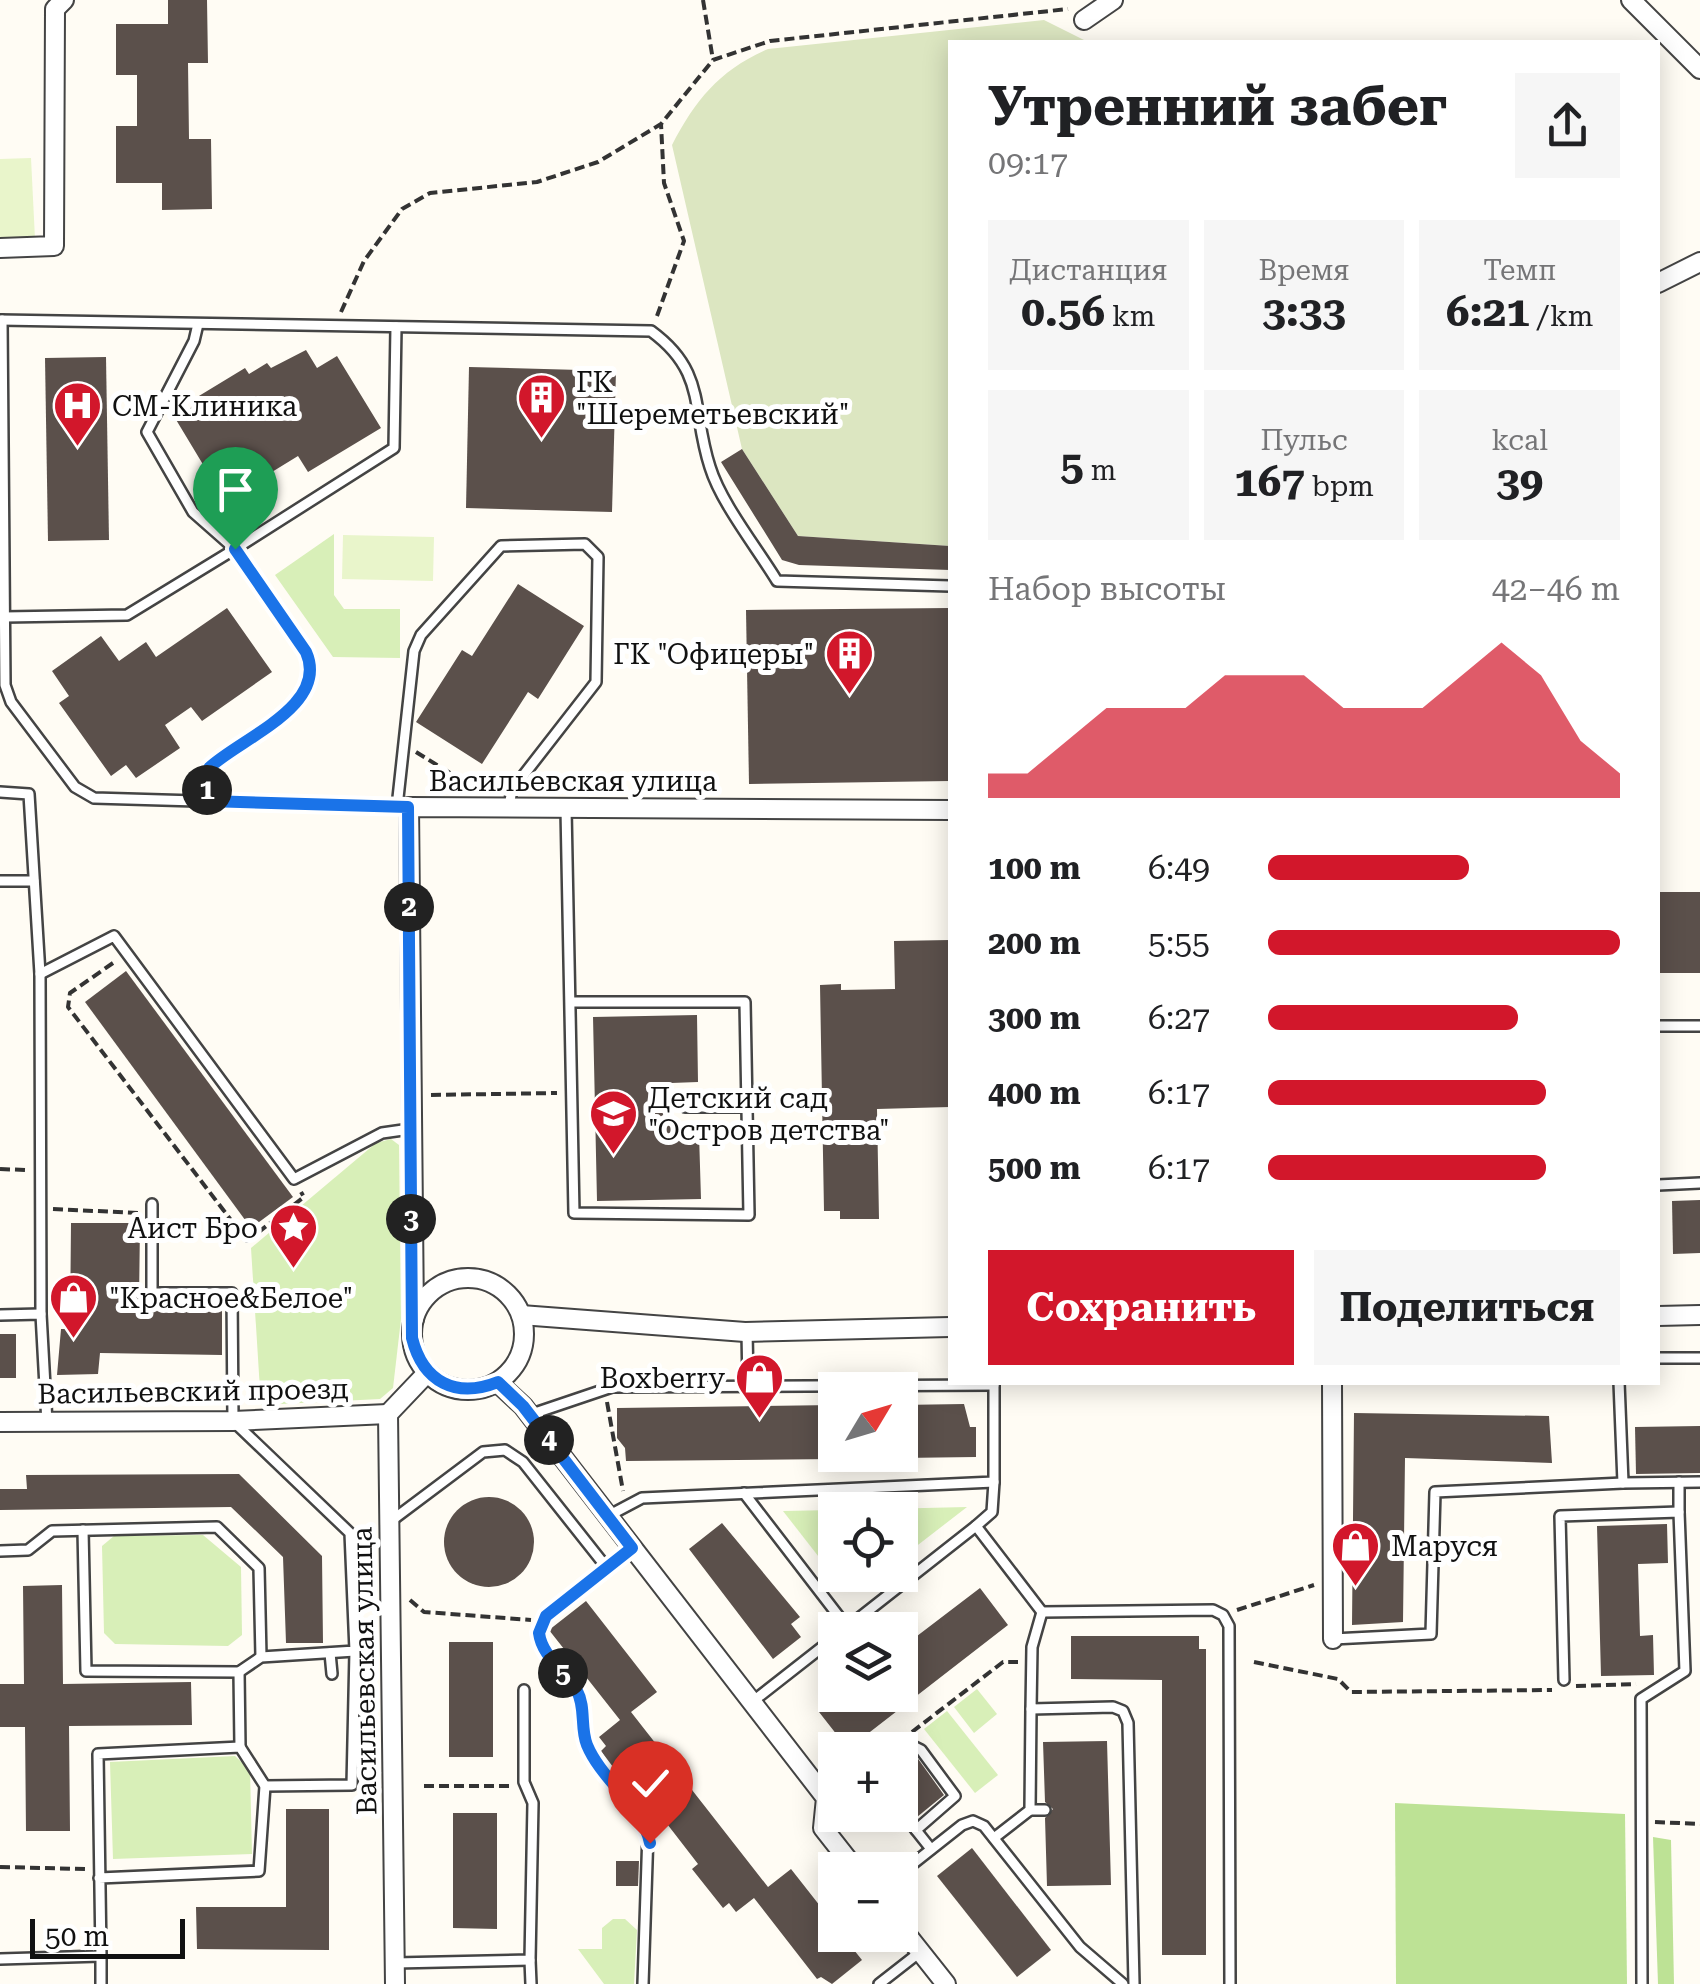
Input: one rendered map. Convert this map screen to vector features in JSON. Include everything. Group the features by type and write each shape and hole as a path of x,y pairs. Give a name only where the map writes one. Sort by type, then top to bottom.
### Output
{"street":[{"path":"0,248 54,246 54,9 64,0"},
{"path":"1084,20 1113,0"},
{"path":"1631,0 1700,69"},
{"path":"1660,282 1700,262"},
{"name":"Васильевская улица","path":"414,1319 402,807 948,810"},
{"path":"465,1278 498,1287 521,1315 522,1353 498,1382 460,1390 427,1373 412,1338 414,1319 433,1290 465,1278"},
{"path":"521,1315 748,1332 948,1328"},
{"path":"1660,1316 1700,1315"},
{"path":"388,1414 427,1373"},
{"path":"498,1382 530,1415 826,1798 823,1828 842,1852"},
{"path":"1332,1385 1333,1640"},
{"name":"Васильевская улица","path":"388,1414 395,1984"},
{"name":"Васильевский проезд","path":"0,1422 233,1422 388,1414"},
{"path":"918,1949 946,1984"}],"lane":[{"path":"508,809 512,790 596,682 598,558 593,548 585,544 509,544 493,551 417,642 404,744 402,807 82,796 7,694 1,320 651,330 675,348 693,376 710,470 776,581 948,586"},
{"path":"198,324 147,432 194,512 235,549 306,652 310,668 298,703 209,768 208,801"},
{"path":"4,618 127,614 394,448 396,327"},
{"path":"0,792 30,794 40,974 41,1314 47,1423"},
{"path":"566,810 574,1212 749,1215 745,1002 570,1002"},
{"path":"0,881 34,881"},
{"path":"40,974 114,936 294,1179 382,1133 410,1129"},
{"path":"1660,1026 1700,1026"},
{"path":"684,1107 747,1107"},
{"path":"1660,1185 1700,1183"},
{"path":"153,1209 152,1293 232,1292 233,1422 350,1532 355,1651 352,1785 265,1786"},
{"path":"0,1315 41,1314"},
{"path":"748,1332 748,1386"},
{"path":"1660,1358 1700,1358"},
{"path":"530,1415 604,1388 948,1384"},
{"path":"867,1612 992,1512 994,1385"},
{"path":"1619,1385 1623,1484"},
{"path":"389,1522 483,1452 505,1450 523,1462 606,1568"},
{"path":"608,1516 642,1498 994,1482"},
{"path":"1642,1984 1641,1700 1685,1671 1679,1482"},
{"path":"1333,1640 1431,1634 1435,1492 1700,1482"},
{"path":"744,1493 833,1612"},
{"path":"1564,1680 1560,1516 1679,1512"},
{"path":"976,1526 1042,1612 1032,1662 1030,1810"},
{"path":"0,1551 28,1550 52,1531 217,1527 259,1568 261,1658"},
{"path":"83,1530 86,1671 238,1672 261,1658 355,1651"},
{"path":"632,1548 542,1620 539,1633 543,1647 580,1694 585,1742 648,1832 644,1984"},
{"path":"1042,1612 1213,1610 1223,1615 1229,1626 1230,1984"},
{"path":"752,1702 818,1650"},
{"path":"330,1653 332,1674"},
{"path":"99,1873 259,1871 265,1786 240,1747 238,1672"},
{"path":"524,1690 524,1782 533,1803 531,1984"},
{"path":"1031,1709 1112,1707 1123,1711 1128,1723 1134,1984"},
{"path":"101,1984 98,1754 240,1747"},
{"path":"918,1748 955,1796 918,1828"},
{"path":"994,1838 1030,1810 1045,1810"},
{"path":"918,1859 973,1821 994,1838 1080,1947 1124,1984"},
{"path":"918,1832 931,1849"},
{"path":"878,1984 920,1952"},
{"path":"0,1959 101,1956"},
{"path":"395,1963 530,1960"}],"path":[{"path":"703,0 713,60"},
{"path":"334,326 364,261 402,209 430,193 537,182 583,167 661,124 713,60 770,41 1070,9 1084,20"},
{"path":"651,330 670,289 684,242 664,183 661,124"},
{"path":"404,744 480,791"},
{"path":"126,954 70,992 68,1007 247,1241 304,1197 294,1179"},
{"path":"410,1095 572,1093"},
{"path":"0,1170 40,1170"},
{"path":"41,1208 153,1209"},
{"path":"604,1388 625,1504"},
{"path":"1223,1615 1333,1579"},
{"path":"424,1612 542,1620"},
{"path":"911,1732 1002,1662 1032,1662"},
{"path":"1254,1662 1338,1679 1351,1692 1462,1694 1535,1692 1588,1683 1642,1685"},
{"path":"424,1786 516,1786"},
{"path":"1641,1822 1700,1824"},
{"path":"0,1867 99,1873"}],"green space":[{"path":"1044,20 1084,40 948,40 948,546 798,536 742,449 672,145 690,114 723,76 768,49"},
{"path":"31,158 35,239 0,240 0,159"},
{"path":"334,534 334,595 344,609 400,609 400,658 333,657 275,575"},
{"path":"343,535 434,537 433,581 342,579"},
{"path":"391,1139 399,1145 401,1319 393,1388 380,1399 261,1405 251,1248 376,1143"},
{"path":"967,1507 918,1545 918,1508"},
{"path":"818,1510 818,1556 783,1511"},
{"path":"203,1535 241,1567 242,1635 228,1646 115,1644 104,1633 102,1546 114,1536"},
{"path":"977,1689 997,1714 974,1733 954,1707"},
{"path":"947,1711 998,1775 975,1793 924,1729"},
{"path":"235,1756 250,1770 252,1854 113,1859 110,1762"},
{"path":"1395,1803 1625,1814 1627,1984 1396,1984"},
{"path":"1653,1837 1671,1840 1674,1984 1658,1984"},
{"path":"613,1919 625,1919 637,1930 634,1984 604,1984 578,1949 602,1949 602,1928"}],"building":[{"path":"168,0 207,0 208,63 188,63 189,139 211,139 212,209 162,210 162,183 116,183 116,126 137,126 137,75 116,75 116,24 168,24"},
{"path":"306,350 317,368 337,356 381,428 308,472 298,456 225,501 175,418 192,407 189,402 245,368 249,374 267,363 271,368"},
{"name":"СМ-Клиника","path":"106,357 109,540 48,541 45,358"},
{"name":"ГК \"Шереметьевский\"","path":"469,367 616,371 612,512 466,508"},
{"path":"742,449 798,536 948,546 948,570 799,565 782,560 721,462"},
{"path":"518,584 584,626 538,699 528,692 482,764 416,722 462,650 472,656"},
{"path":"227,608 272,672 202,721 191,707 165,725 180,748 136,778 126,765 111,776 59,703 69,696 52,671 101,636 119,661 146,642 156,657"},
{"name":"ГК \"Офицеры\"","path":"948,608 948,781 749,784 746,610"},
{"path":"1660,892 1700,892 1700,973 1660,973"},
{"path":"948,940 948,1107 877,1109 879,1219 840,1219 840,1211 824,1211 820,985 841,984 841,990 895,989 894,941"},
{"path":"126,971 293,1197 251,1228 85,1002"},
{"path":"697,1015 698,1082 671,1083 673,1135 699,1134 701,1199 597,1201 593,1017"},
{"path":"1700,1200 1700,1253 1673,1254 1672,1201"},
{"path":"71,1223 140,1223 139,1302 222,1303 222,1355 100,1353 98,1374 57,1375 61,1329 70,1329"},
{"path":"0,1334 16,1334 16,1378 0,1378"},
{"path":"964,1404 970,1427 976,1427 976,1457 918,1458 918,1405"},
{"path":"818,1405 818,1459 626,1461 625,1448 617,1438 617,1408"},
{"path":"1354,1413 1549,1416 1552,1463 1405,1458 1403,1622 1352,1625"},
{"path":"1700,1426 1700,1473 1636,1474 1635,1427"},
{"path":"239,1474 322,1556 323,1643 286,1643 283,1557 231,1507 0,1510 0,1489 27,1489 26,1475"},
{"path":"489,1497 506,1500 521,1510 531,1525 531,1559 521,1574 506,1584 489,1587 472,1584 457,1574 447,1559 444,1542 447,1525 457,1510 472,1500"},
{"path":"722,1523 800,1617 791,1624 801,1637 773,1659 689,1549"},
{"path":"1667,1524 1668,1563 1638,1564 1640,1636 1653,1635 1654,1675 1601,1676 1597,1526"},
{"path":"62,1585 63,1684 191,1682 192,1725 69,1726 70,1831 26,1831 25,1727 0,1727 0,1684 24,1684 23,1586"},
{"path":"980,1588 1008,1625 918,1695 918,1635"},
{"path":"586,1601 657,1692 631,1712 768,1887 791,1869 818,1903 818,1952 856,1952 862,1960 832,1984 821,1977 817,1979 754,1898 736,1912 729,1903 723,1908 692,1869 698,1864 637,1785 631,1791 601,1751 606,1746 599,1737 620,1720 549,1630"},
{"path":"1071,1636 1199,1636 1199,1649 1206,1649 1206,1955 1162,1955 1162,1680 1071,1679"},
{"path":"449,1642 493,1642 493,1757 449,1757"},
{"path":"819,1712 896,1712 870,1732 835,1732"},
{"path":"1107,1741 1111,1885 1047,1886 1045,1818 1053,1809 1045,1802 1043,1742"},
{"path":"918,1759 944,1795 918,1816"},
{"path":"286,1809 329,1809 329,1950 197,1949 196,1907 286,1907"},
{"path":"453,1813 497,1813 497,1929 453,1928"},
{"path":"972,1848 1051,1950 1017,1977 937,1876"},
{"path":"616,1861 639,1861 638,1886 616,1886"}],"place":[{"name":"ГК \"Шереметьевский\"","path":"541,440"},
{"name":"СМ-Клиника","path":"77,448"},
{"name":"ГК \"Офицеры\"","path":"849,696"},
{"name":"Детский сад \"Остров детства\"","path":"613,1156"},
{"name":"Аист Бро","path":"293,1270"},
{"name":"\"Красное&Белое\"","path":"74,1340"},
{"name":"Boxberry","path":"760,1420"},
{"name":"Маруся","path":"1356,1588"}],"route":[{"path":"235,549 306,652 310,668 301,699 294,707 209,768 208,801 408,807 412,1338 416,1357 427,1373 460,1390 480,1390 498,1382 523,1406 632,1548 546,1616 539,1640 580,1694 585,1742 600,1770 642,1822 650,1843"}]}
